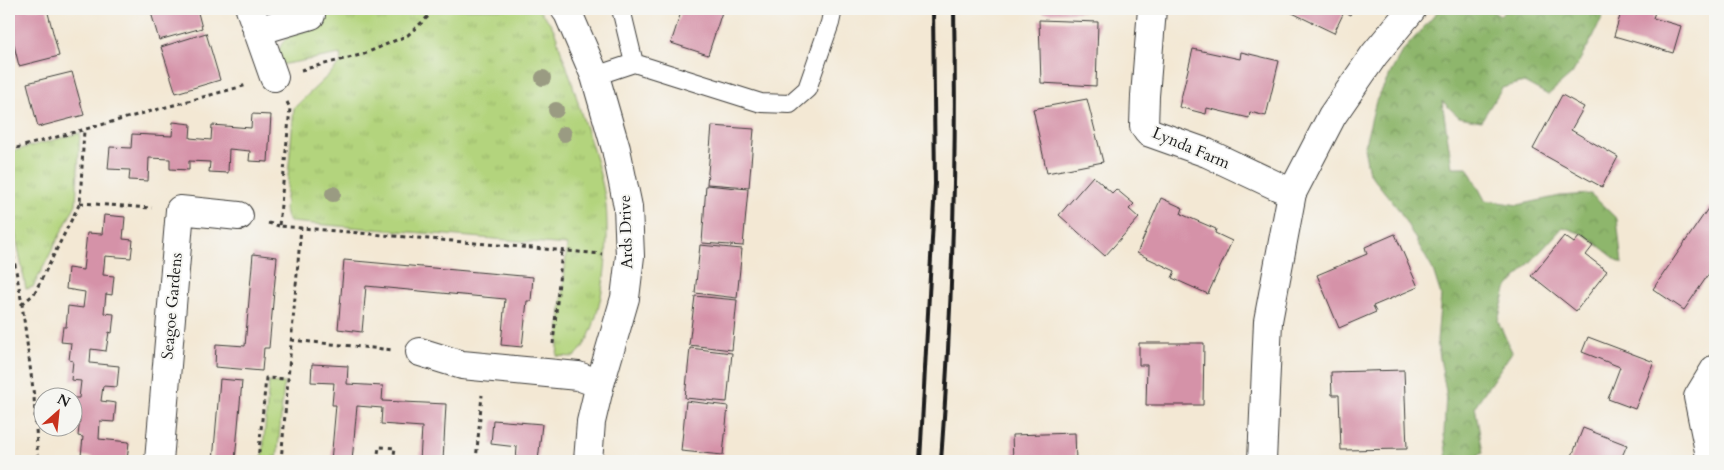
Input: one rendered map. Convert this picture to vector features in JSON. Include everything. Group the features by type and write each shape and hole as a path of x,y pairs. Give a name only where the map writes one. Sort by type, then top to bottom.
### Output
{"street":[{"name":"Ards Drive","path":"565,9 595,76 616,149 628,207 630,256 625,298 591,422 588,461"},
{"name":"Lynda Farm","path":"1152,9 1144,126 1148,132 1207,153 1292,193"},
{"path":"1262,461 1268,321 1292,193 1332,116 1374,55 1412,9"},
{"path":"274,77 254,20 311,15"},
{"path":"180,210 239,216"},
{"name":"Seagoe Gardens","path":"160,461 180,210"},
{"path":"420,352 462,365 578,376 600,384"},
{"path":"1710,461 1698,397 1715,369"}],"lane":[{"path":"621,9 634,63"},
{"path":"595,76 634,63 761,103 790,104 807,89 833,9"}],"path":[{"path":"9,150 364,54 408,35 434,9"},
{"path":"274,77 290,108 279,226 630,256"},
{"path":"22,304 34,294 80,203 84,130"},
{"path":"80,203 180,210"},
{"path":"281,461 301,227"},
{"path":"9,232 22,304 34,397 38,461"},
{"path":"551,374 562,250"},
{"path":"292,340 420,352"},
{"path":"476,461 484,368"},
{"path":"258,461 266,378 288,379"},
{"path":"378,461 379,448 395,448 394,461"}],"green space":[{"path":"316,9 538,9 549,22 557,37 594,155 603,186 607,214 606,258 599,305 593,327 584,345 574,357 557,356 567,245 290,222 287,218 285,209 294,108 341,63 340,54 280,65 279,50 286,39 297,33 322,27"},
{"path":"1440,9 1489,9 1500,16 1507,9 1606,9 1572,74 1548,95 1524,82 1502,88 1481,121 1459,117 1442,101 1452,167 1467,167 1485,200 1518,205 1560,196 1591,194 1617,219 1622,264 1585,235 1563,227 1506,289 1498,321 1512,352 1475,406 1483,453 1470,460 1447,461 1444,434 1446,392 1437,341 1441,295 1433,270 1399,210 1369,173 1364,148 1376,101 1401,53"},
{"path":"80,133 76,204 33,287 26,289 9,200 9,152"},
{"path":"269,382 284,383 277,461 262,461"}],"building":[{"path":"47,9 59,56 19,66 9,24 9,11"},
{"path":"150,9 197,9 202,28 159,40"},
{"path":"682,9 723,9 708,55 671,43"},
{"path":"1043,9 1098,9 1098,11 1043,13"},
{"path":"1284,9 1353,9 1350,15 1344,12 1334,33"},
{"path":"1622,9 1656,9 1653,18 1681,26 1673,53 1614,36"},
{"path":"1039,20 1098,22 1096,86 1041,83"},
{"path":"206,33 220,80 176,93 161,47"},
{"path":"1193,49 1240,59 1241,52 1279,61 1266,116 1250,112 1249,118 1207,108 1206,114 1179,107"},
{"path":"72,72 84,115 38,127 27,83"},
{"path":"1562,95 1584,107 1571,130 1618,157 1602,187 1533,149"},
{"path":"1087,99 1103,162 1047,173 1033,109"},
{"path":"252,114 271,115 268,162 249,161 250,151 229,149 228,173 209,172 210,162 189,161 189,170 170,169 170,159 149,158 148,181 129,180 130,170 108,169 110,147 131,148 132,134 172,136 173,122 191,124 190,138 211,140 212,125 251,128"},
{"path":"712,126 754,129 749,187 707,184"},
{"path":"1093,176 1112,193 1116,189 1134,204 1129,209 1139,218 1105,256 1059,215"},
{"path":"706,185 748,189 743,246 702,243"},
{"path":"1161,198 1183,208 1181,214 1216,229 1215,233 1232,241 1208,294 1172,278 1175,271 1137,253"},
{"path":"1709,207 1715,211 1715,265 1684,310 1653,289"},
{"path":"104,215 125,217 123,239 133,240 131,258 105,256 103,275 114,276 112,295 106,294 104,313 114,314 112,333 109,332 106,351 91,349 90,363 119,366 117,387 103,386 101,401 116,403 114,422 100,421 99,439 129,442 127,461 92,461 93,457 81,456 83,437 81,381 71,380 73,361 69,360 71,343 61,342 63,327 66,327 68,306 83,308 85,292 66,289 68,268 83,270 87,233 102,234"},
{"path":"1395,234 1418,287 1373,306 1376,312 1339,328 1317,275 1367,254 1365,247"},
{"path":"1564,236 1574,243 1580,236 1593,246 1586,255 1607,271 1576,311 1532,276"},
{"path":"700,245 742,249 737,298 695,293"},
{"path":"253,254 277,257 269,348 264,348 262,371 215,367 216,344 245,346"},
{"path":"344,260 533,277 531,301 527,301 522,347 501,345 505,299 366,286 362,332 338,329"},
{"path":"695,296 737,300 732,350 689,345"},
{"path":"1588,337 1654,362 1635,409 1608,399 1620,367 1582,352"},
{"path":"1139,343 1204,343 1203,405 1146,405 1147,365 1139,365"},
{"path":"690,348 732,353 727,402 685,398"},
{"path":"312,364 348,366 347,384 383,386 382,401 446,404 443,461 420,461 422,427 381,424 382,408 357,406 352,461 331,461 336,405 332,405 334,383 311,382"},
{"path":"1404,370 1407,449 1341,450 1339,395 1332,395 1331,372"},
{"path":"220,379 242,381 235,461 213,461"},
{"path":"686,401 728,406 723,455 681,451"},
{"path":"493,420 542,424 538,461 516,461 517,447 491,444"},
{"path":"1583,428 1627,445 1620,461 1570,461"},
{"path":"1075,433 1076,461 1013,461 1012,435"}],"railway":[{"path":"920,461 935,184 933,9"},
{"path":"941,461 953,235 954,9"}]}
